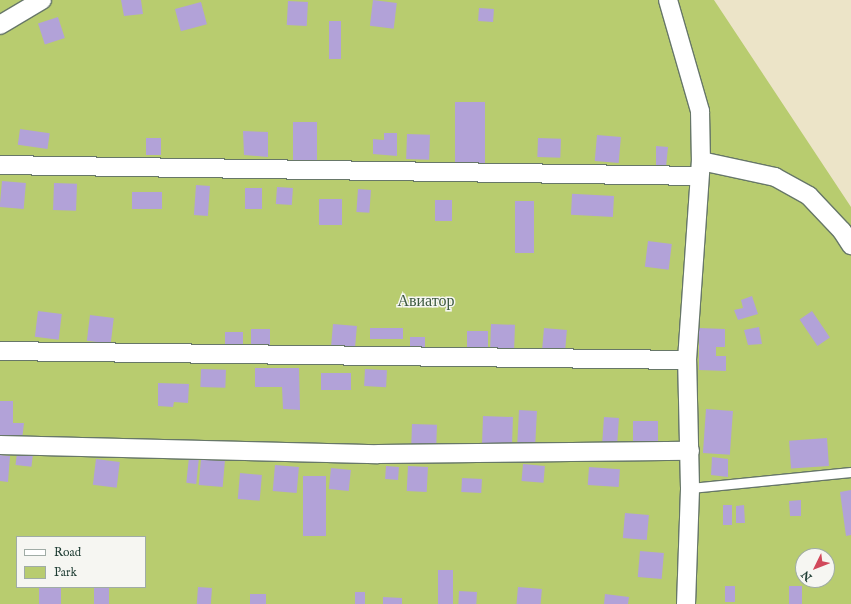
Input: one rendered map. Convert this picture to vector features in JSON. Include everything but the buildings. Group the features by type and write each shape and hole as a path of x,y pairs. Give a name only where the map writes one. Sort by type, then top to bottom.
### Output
{"street":[{"path":"0,25 42,0"},
{"path":"668,0 700,111 700,169 687,360 690,488 686,604"},
{"path":"0,165 700,169 775,177 809,196 842,231 851,245"},
{"path":"0,351 687,360"},
{"path":"0,446 378,454 690,451"}],"lane":[{"path":"690,488 851,472"}],"green space":[{"name":"Авиатор","path":"0,0 714,0 851,207 851,604 0,604"}]}
